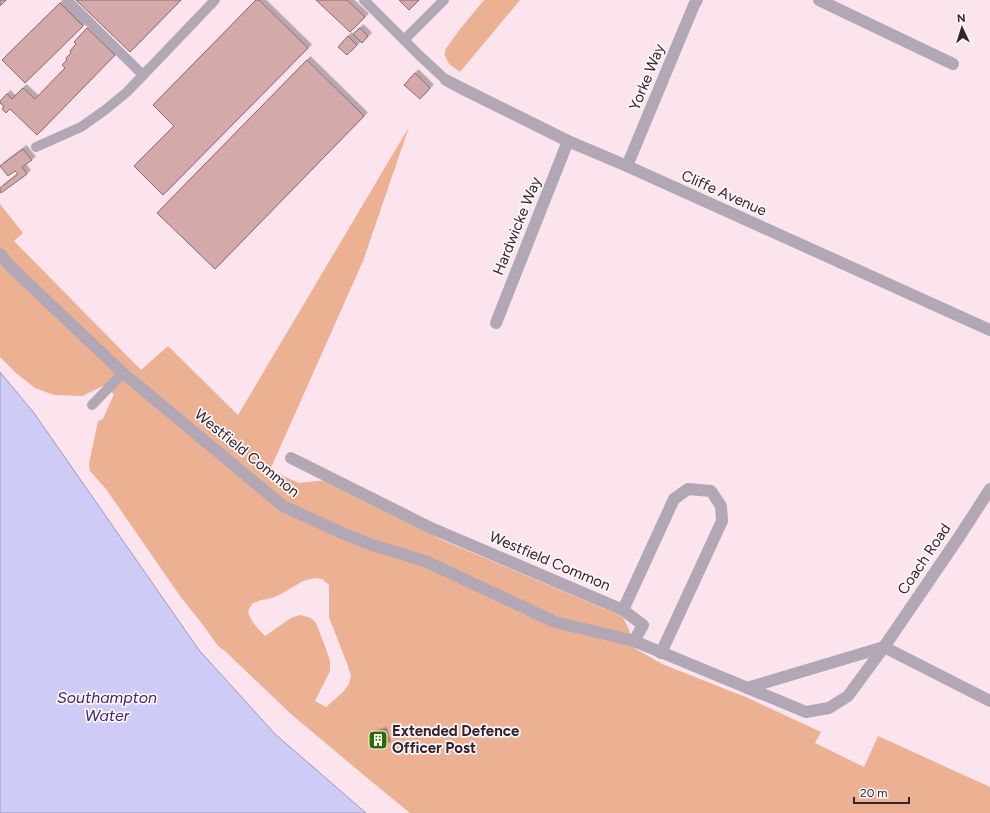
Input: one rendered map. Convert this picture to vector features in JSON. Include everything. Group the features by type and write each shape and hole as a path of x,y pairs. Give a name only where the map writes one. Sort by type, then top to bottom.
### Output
{"street":[{"name":"Yorke Way","path":"627,166 697,0"},
{"path":"820,0 953,64"},
{"name":"Cliffe Avenue","path":"446,80 568,141 627,166 990,330"},
{"name":"Hardwicke Way","path":"496,323 568,141"},
{"name":"Westfield Common","path":"0,254 12,268 123,373 283,506 369,544 425,561 555,622 634,641 806,712"},
{"name":"Westfield Common","path":"291,458 431,528 623,610 643,625 634,641"},
{"name":"Westfield Common","path":"623,610 674,499 688,489 711,491 721,506 722,521 661,653"},
{"name":"Coach Road","path":"806,712 829,708 848,696 884,647 990,490"},
{"path":"747,688 884,647 990,701"}],"lane":[{"path":"67,0 143,74"},
{"path":"36,147 80,127 116,101 215,0"},
{"path":"364,0 446,80"},
{"path":"404,40 444,0"},
{"path":"92,405 123,373"}],"shaded area":[{"path":"484,0 520,0 460,72 449,64 445,56 445,50"},
{"path":"409,127 363,261 270,470 299,483 327,480 442,540 619,615 624,619 636,649 662,664 748,698 821,732 815,743 864,767 878,736 990,787 990,813 410,813 292,715 218,646 180,596 106,489 90,471 89,464 98,421 103,419 114,394 103,386 82,396 54,395 35,388 16,373 0,357 0,204 23,233 14,241 141,370 168,346 238,415","holes":["315,578 322,579 329,585 329,617 351,676 349,684 343,692 326,707 315,701 330,671 330,661 316,623 311,618 300,615 291,618 265,636 253,622 248,611 252,604 281,594 303,581"]}],"water":[{"name":"Southampton Water","path":"0,372 34,413 199,650 275,734 366,813 0,813"}],"building":[{"path":"0,0 6,0 0,6"},
{"path":"76,0 181,0 130,52"},
{"path":"256,0 259,0 308,48 163,195 134,166 174,126 153,105"},
{"path":"316,0 347,0 365,17 350,32"},
{"path":"399,0 419,0 409,10"},
{"path":"60,3 83,26 25,83 2,60"},
{"path":"87,28 115,55 37,135 10,109 6,113 2,109 4,106 0,103 0,101 7,94 12,99 23,88 35,99 65,68 62,65 67,60 66,58 76,44 74,42"},
{"path":"360,28 368,36 362,43 353,34"},
{"path":"348,36 357,45 347,55 338,47"},
{"path":"307,60 364,116 215,269 157,213"},
{"path":"415,73 430,88 420,99 404,85"},
{"path":"23,149 32,160 22,167 27,174 1,193 0,188 18,174 15,171 8,176 0,166"},
{"name":"Extended Defence Officer Post","path":"383,731 387,745 374,749 370,735"}],"place":[{"name":"Extended Defence Officer Post","path":"378,740"}]}
